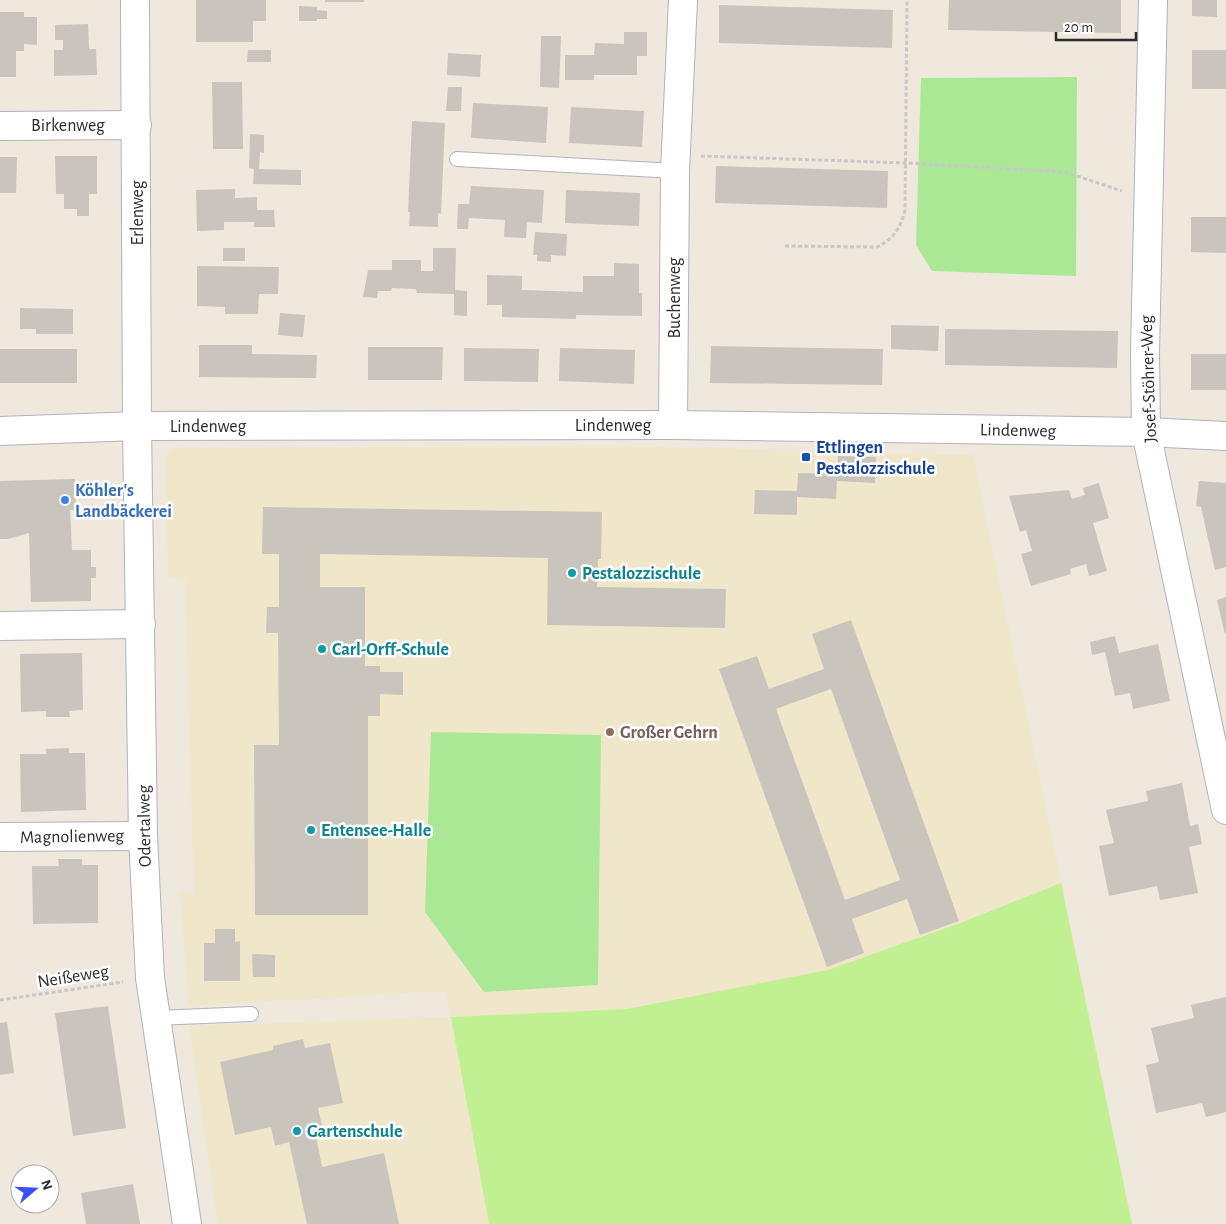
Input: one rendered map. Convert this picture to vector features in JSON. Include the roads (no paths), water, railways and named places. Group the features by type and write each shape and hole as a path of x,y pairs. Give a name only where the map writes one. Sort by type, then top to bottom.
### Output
{"street":[{"name":"Erlenweg","path":"135,0 137,426"},
{"name":"Buchenweg","path":"673,425 675,163 683,0"},
{"name":"Josef-Stöhrer-Weg","path":"1153,0 1145,352 1146,432 1226,810"},
{"name":"Birkenweg","path":"0,126 137,125"},
{"name":"Lindenweg","path":"0,431 137,426 673,425 1146,432 1226,436"},
{"name":"Odertalweg","path":"137,426 144,836 150,978 187,1224"},
{"path":"0,626 141,624"},
{"name":"Magnolienweg","path":"0,838 144,836"}],"lane":[{"path":"457,159 675,163"},
{"path":"156,1018 251,1014"}],"place":[{"name":"Ettlingen Pestalozzischule","path":"806,457"},
{"name":"Köhler's Landbäckerei","path":"65,500"},
{"name":"Pestalozzischule","path":"572,573"},
{"name":"Carl-Orff-Schule","path":"322,649"},
{"name":"Großer Gehrn","path":"610,732"},
{"name":"Entensee-Halle","path":"311,830"},
{"name":"Gartenschule","path":"297,1131"}]}
